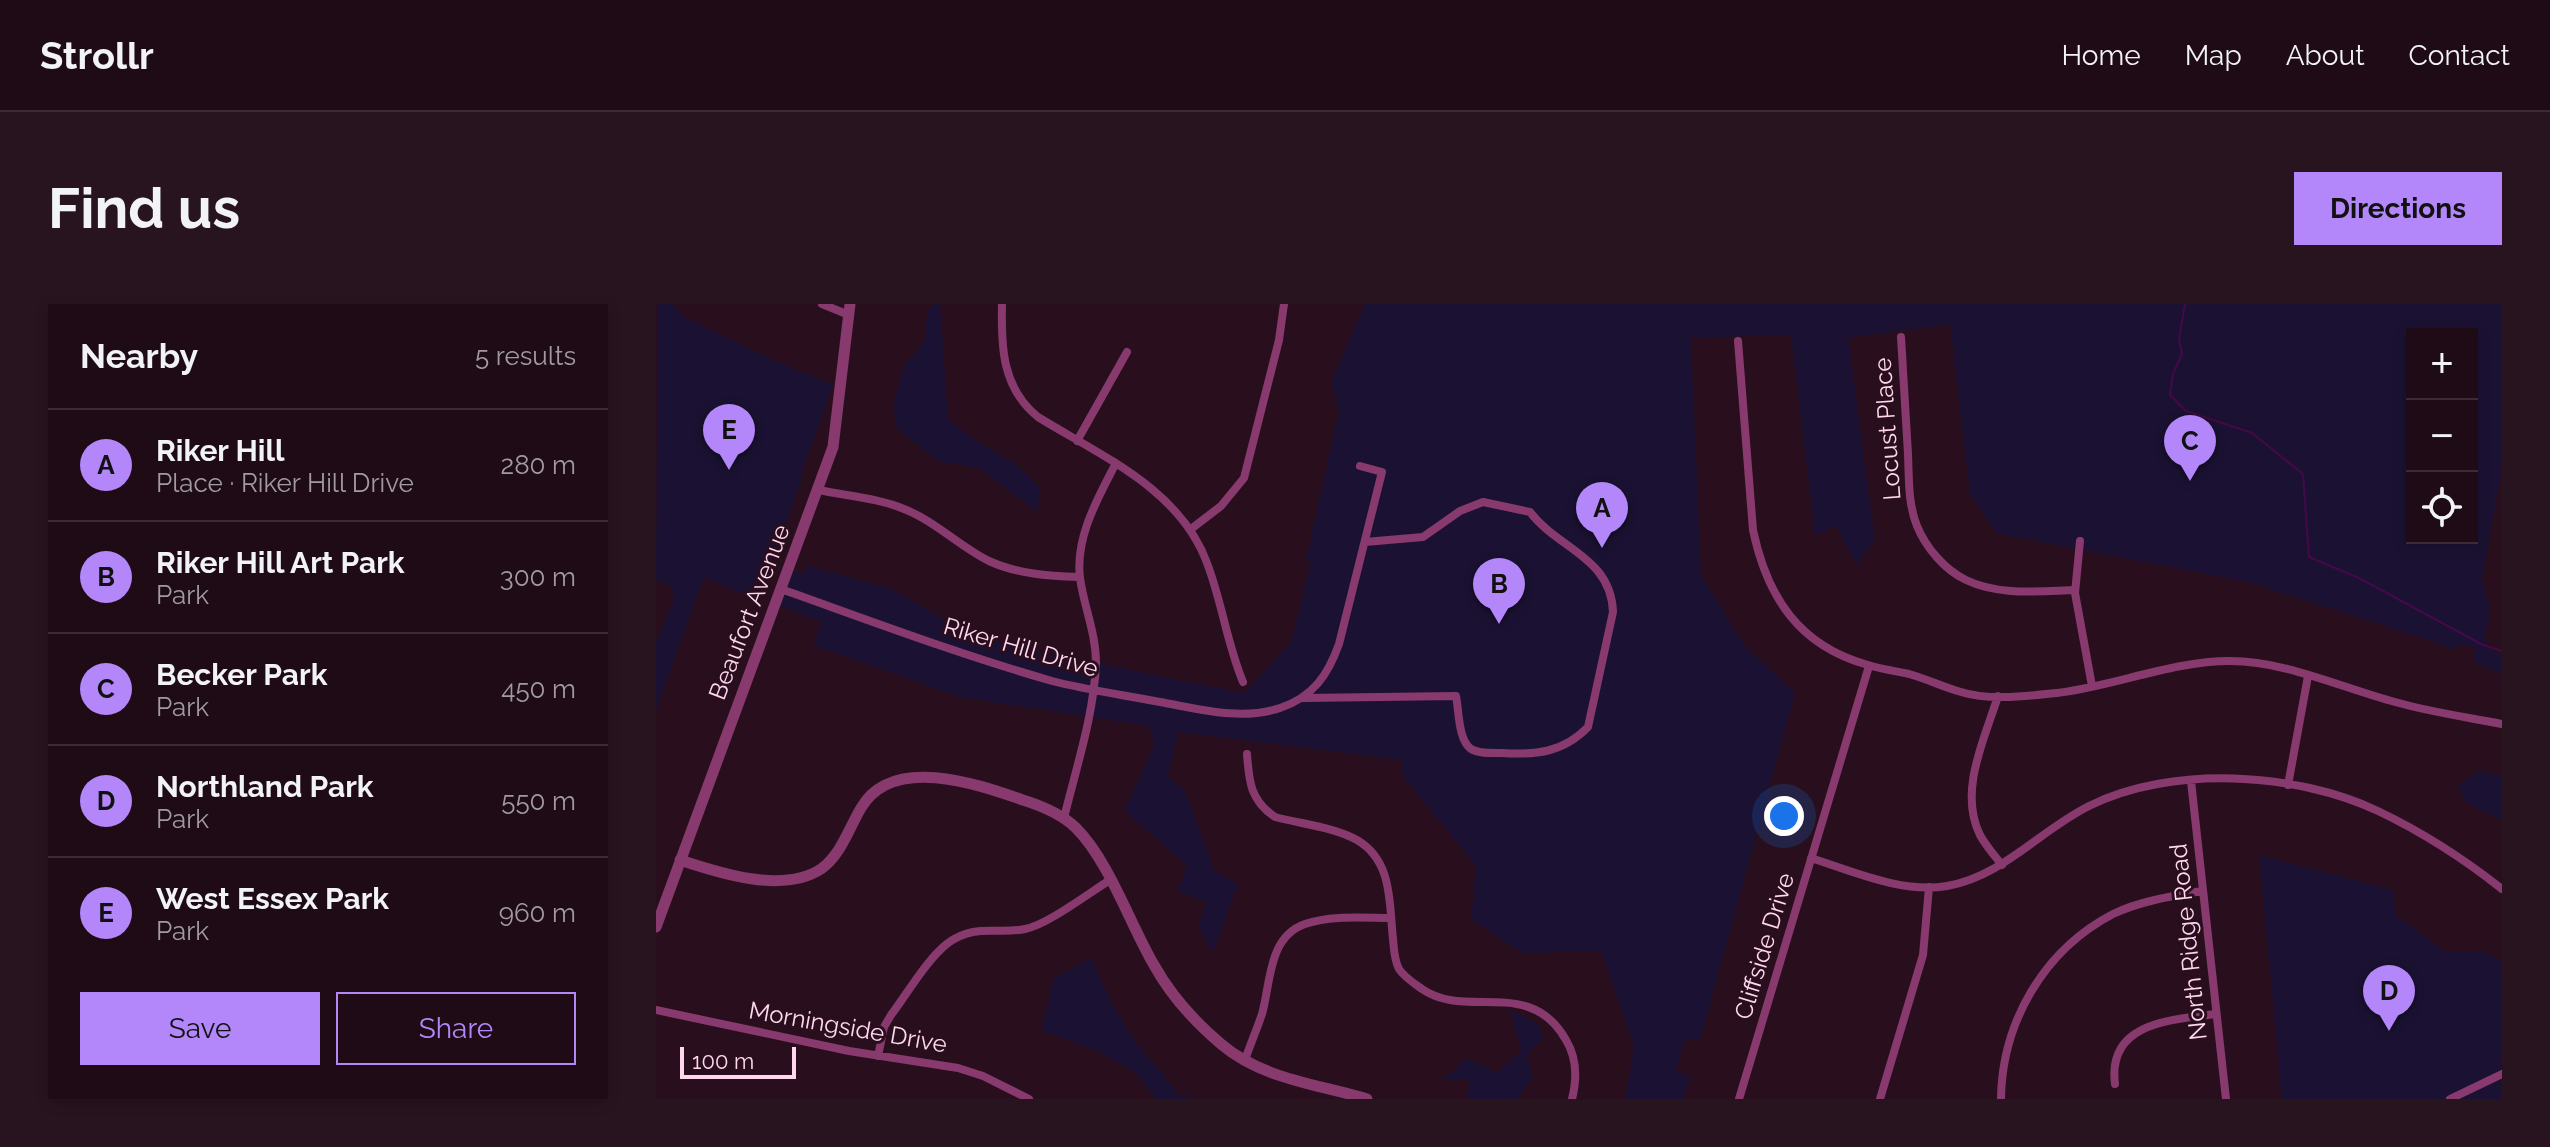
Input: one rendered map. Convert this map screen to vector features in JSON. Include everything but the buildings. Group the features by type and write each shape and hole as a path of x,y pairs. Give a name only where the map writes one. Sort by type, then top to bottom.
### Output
{"street":[{"path":"822,304 850,309"},
{"path":"1002,304 1005,367 1024,406 1116,463 1156,492 1191,529 1208,564 1243,682"},
{"path":"1191,529 1221,506 1244,478 1276,354 1284,304"},
{"name":"Beaufort Avenue","path":"656,927 833,447 850,309"},
{"name":"Locust Place","path":"1901,337 1910,494 1916,524 1922,536 1942,563 1966,580 1994,588 2023,591 2075,590"},
{"path":"1738,341 1753,530 1766,576 1787,612 1811,637 1836,654 1962,693 1998,696 2062,692 2185,666 2230,661 2270,666 2397,703 2502,724"},
{"path":"1077,441 1127,352"},
{"path":"1064,818 1094,689 1094,641 1080,577 1081,557 1089,521 1116,463"},
{"name":"Riker Hill Drive","path":"781,589 1054,681 1225,714 1278,709 1303,698 1316,688 1330,668 1382,472 1360,466"},
{"path":"819,490 900,507 938,527 976,554 1008,568 1052,576 1080,577"},
{"name":"Riker Hill Drive","path":"1303,698 1456,696 1464,739 1470,748 1483,753 1535,755 1557,750 1578,738 1588,727 1613,612 1612,594 1584,555 1542,528 1530,512 1483,502 1460,511 1423,537 1365,542"},
{"path":"2080,541 2075,590 2092,686"},
{"name":"Cliffside Drive","path":"1739,1099 1869,666"},
{"path":"2288,785 2308,676"},
{"path":"1998,696 1971,789 1979,832 2002,865"},
{"path":"1247,754 1251,791 1265,810 1275,817 1354,838 1373,852 1385,873 1399,969 1426,992 1442,998 1509,1002 1534,1010 1553,1023 1573,1055 1576,1078 1572,1099"},
{"path":"680,860 731,877 766,879 807,875 829,862 863,805 884,786 912,778 943,778 984,786 1064,818 1088,843 1155,967 1176,997 1220,1043 1260,1069 1367,1099"},
{"path":"1811,858 1875,878 1929,887 1946,886 2002,865 2050,828 2097,802 2137,789 2191,781 2249,780 2288,785 2378,811 2469,863 2502,889"},
{"name":"North Ridge Road","path":"2191,781 2226,1099"},
{"path":"878,1056 884,1027 891,1015 938,952 949,943 966,933 982,929 1025,929 1110,880"},
{"path":"1880,1099 1923,955 1929,887"},
{"path":"2001,1099 2003,1063 2014,1024 2033,988 2059,956 2115,913 2202,891"},
{"path":"1245,1060 1262,1014 1273,960 1281,941 1291,931 1331,918 1391,918"},
{"name":"Morningside Drive","path":"656,1010 878,1056 958,1068 983,1076 1029,1099"},
{"path":"2115,1084 2114,1062 2130,1038 2169,1020 2216,1014"},
{"path":"2450,1099 2502,1074"}],"shaded area":[{"path":"658,304 673,304 684,317 833,385 757,600 704,577 656,710 656,644 674,597 670,585 656,580"},
{"path":"934,304 940,304 948,419 978,442 1017,465 1040,488 1037,512 978,468 938,461 895,427 894,402 904,365 924,342 928,310"},
{"path":"1365,304 2502,304 2502,468 2482,579 2490,612 2485,640 2495,653 2502,654 2502,674 2474,662 2475,648 2461,644 2455,649 2252,583 1996,533 1970,494 1950,324 1848,338 1875,541 1856,564 1836,526 1815,536 1791,335 1691,338 1701,575 1745,646 1795,693 1700,1041 1685,1038 1676,1071 1690,1076 1683,1099 1625,1099 1634,1046 1601,951 1523,953 1471,919 1476,866 1401,774 1402,760 1178,732 1168,777 1184,789 1215,871 1238,885 1213,952 1198,926 1206,901 1178,891 1186,865 1124,810 1154,746 1149,726 960,697 813,645 822,622 777,605 792,570 804,574 807,566 890,588 959,628 1009,645 1244,693 1291,642 1311,561 1306,560 1339,411 1331,382"},
{"path":"2479,771 2502,776 2502,821 2467,803 2457,786"},
{"path":"2259,855 2393,890 2396,915 2444,951 2486,952 2502,962 2502,1099 2282,1099"},
{"path":"1091,958 1134,1040 1180,1095 1194,1099 1156,1099 1136,1073 1099,1052 1042,1030 1053,979"},
{"path":"1510,1010 1539,1024 1543,1040 1527,1055 1533,1078 1517,1099 1467,1099 1470,1079 1443,1079 1467,1058 1497,1073 1521,1051"}],"waterway":[{"path":"2185,304 2179,339 2182,354 2173,374 2170,395 2186,411 2252,433 2303,474 2309,557 2359,578 2481,644 2502,651"}],"place":[{"name":"West Essex Park","path":"729,470"},
{"name":"Becker Park","path":"2190,481"},
{"name":"Riker Hill","path":"1602,548"},
{"name":"Riker Hill Art Park","path":"1499,624"},
{"name":"Northland Park","path":"2389,1031"}]}
